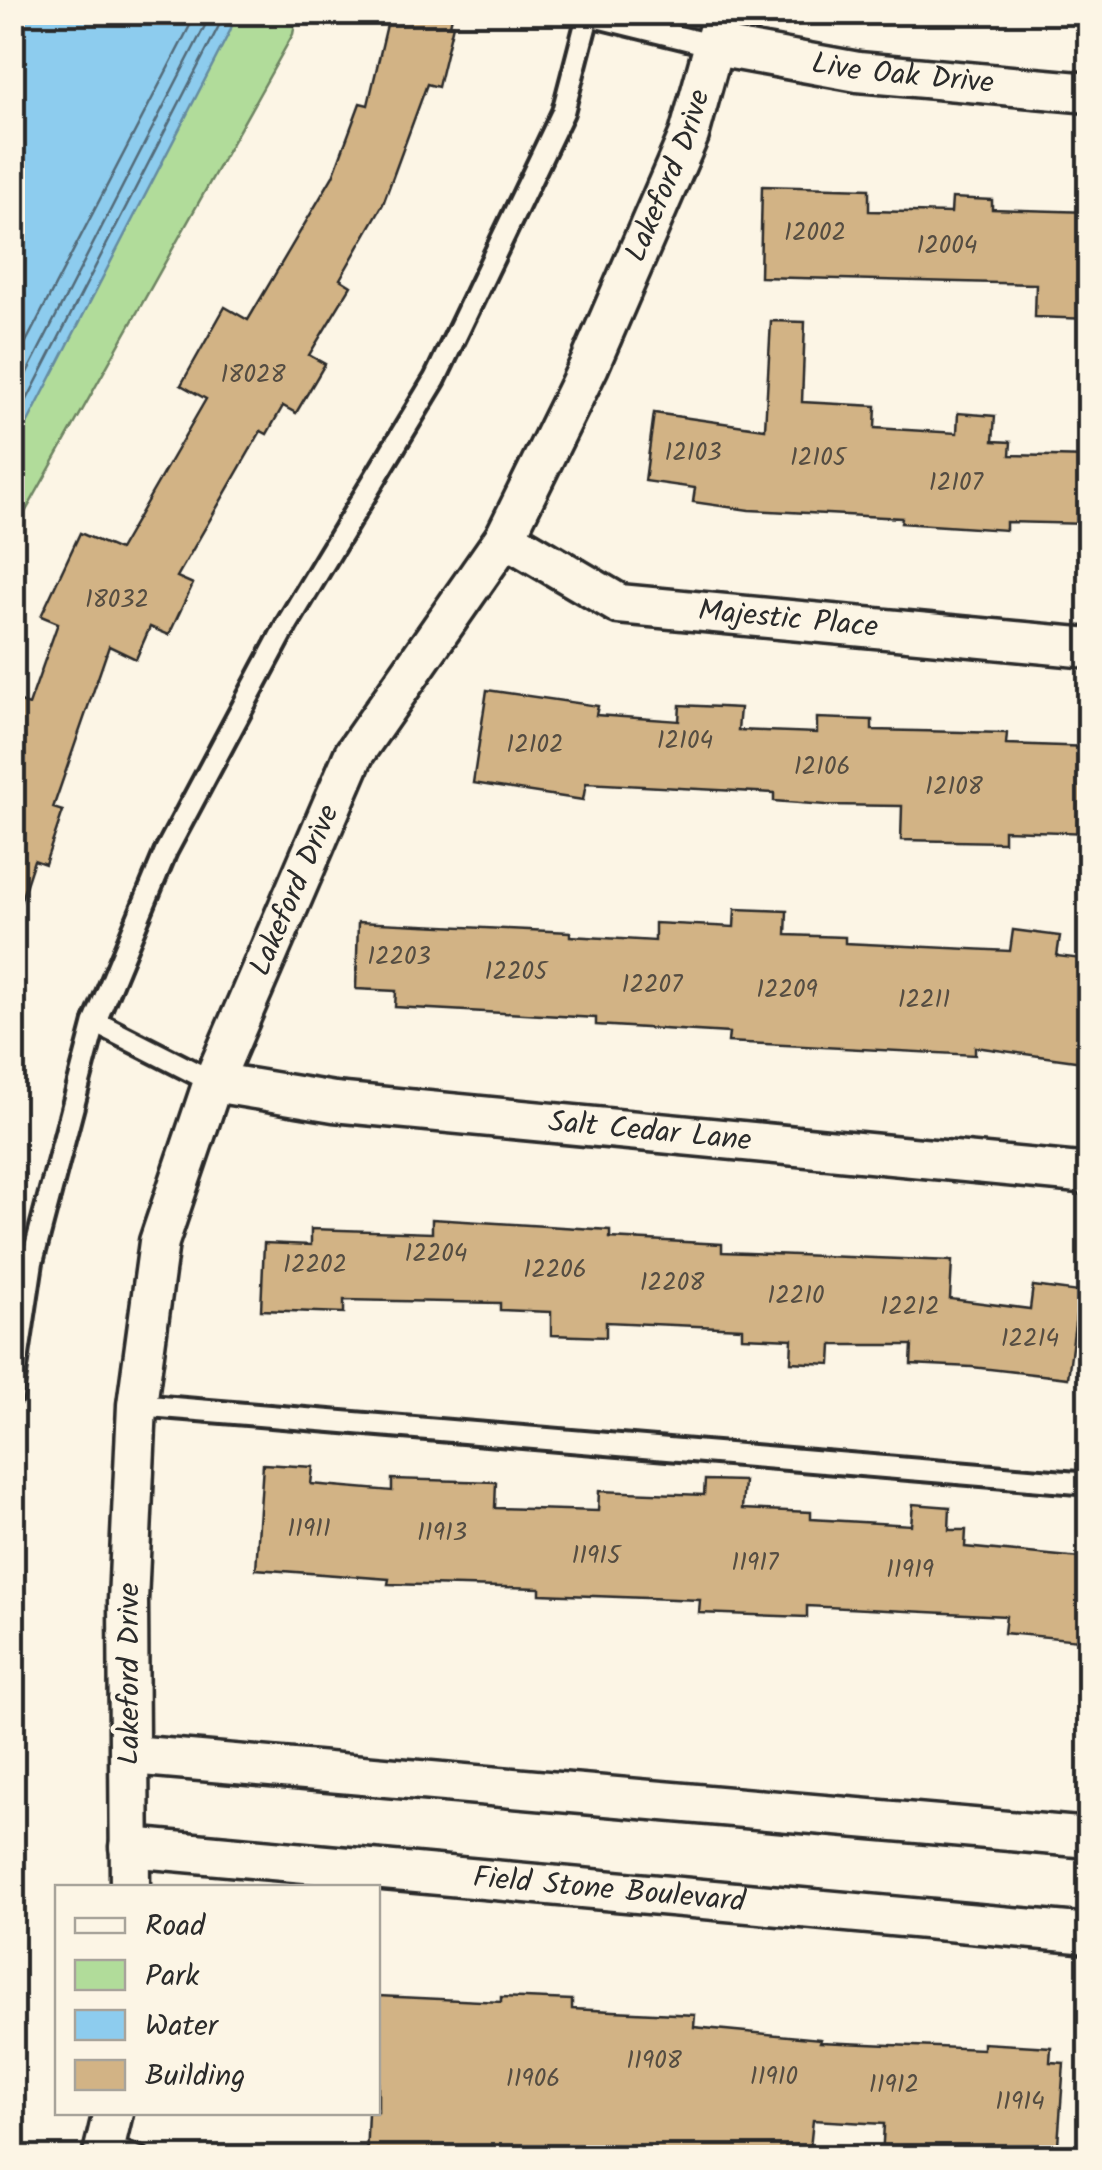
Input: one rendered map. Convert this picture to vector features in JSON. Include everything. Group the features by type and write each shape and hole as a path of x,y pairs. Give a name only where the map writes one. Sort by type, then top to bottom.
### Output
{"street":[{"name":"Live Oak Drive","path":"719,29 858,72 1090,93"},
{"name":"Lakeford Drive","path":"130,1885 128,1600 137,1406 159,1242 213,1082 354,754 505,537 590,366 682,153 719,29"},
{"name":"Majestic Place","path":"505,537 619,604 1090,648"},
{"name":"Salt Cedar Lane","path":"213,1082 334,1102 1090,1174"},
{"path":"131,1755 1090,1838"},
{"name":"Field Stone Boulevard","path":"129,1847 1090,1934"}],"lane":[{"path":"12,1395 32,1262 96,1022 166,851 287,624 435,379 562,112 589,14 719,29"},
{"path":"96,1022 213,1082"},
{"path":"137,1406 1090,1484"}],"green space":[{"path":"13,13 297,13 293,34 13,534"}],"water":[{"path":"13,12 236,13 13,451"}],"building":[{"path":"390,12 453,12 453,25 438,87 427,84 383,204 340,279 351,286 309,355 325,364 296,413 283,406 267,434 261,431 177,577 193,584 169,635 150,627 136,659 109,646 53,808 63,811 45,864 34,860 19,906 12,904 12,699 29,705 58,623 41,616 80,533 119,550 206,399 181,385 225,307 248,320 333,176 360,103 368,105"},
{"path":"762,186 869,189 869,211 951,213 952,198 992,200 992,209 1090,212 1090,319 1035,317 1036,284 760,277"},
{"path":"771,321 805,322 802,402 876,406 875,428 957,433 958,413 995,416 993,441 1011,442 1010,455 1090,457 1090,524 1006,522 1006,530 901,523 902,518 749,510 693,502 695,488 645,481 654,413 765,429"},
{"path":"487,690 598,706 596,715 679,721 680,705 740,708 738,730 817,733 817,718 872,720 872,730 1007,733 1006,744 1090,747 1090,833 1004,830 1004,842 901,840 902,806 826,805 774,801 774,793 586,783 583,800 473,783"},
{"path":"735,909 787,911 786,935 845,937 845,943 1010,951 1013,930 1060,936 1057,956 1090,960 1090,1063 975,1047 975,1055 728,1042 729,1033 596,1025 596,1018 395,1007 396,991 356,989 358,922 570,932 570,936 655,941 655,923 734,927"},
{"path":"432,1219 610,1230 610,1238 722,1244 722,1252 952,1261 950,1299 1030,1309 1033,1286 1079,1292 1068,1378 911,1364 912,1345 832,1345 831,1364 791,1362 792,1339 742,1337 742,1328 606,1322 606,1337 551,1335 551,1312 500,1310 500,1303 344,1300 344,1313 261,1310 264,1243 311,1245 311,1229 432,1233"},
{"path":"263,1464 313,1467 311,1484 392,1491 392,1479 496,1482 495,1508 598,1511 599,1491 704,1495 705,1480 744,1481 742,1509 811,1512 811,1519 911,1525 913,1504 950,1507 949,1530 966,1530 965,1547 1090,1559 1090,1641 1004,1633 1006,1616 807,1606 807,1617 699,1613 700,1600 540,1594 540,1588 388,1584 389,1579 256,1569"},
{"path":"380,1996 501,2002 501,1997 572,2000 572,2009 695,2015 694,2027 821,2039 820,2042 983,2049 983,2043 1051,2047 1050,2062 1064,2063 1057,2158 882,2158 884,2124 813,2120 809,2158 366,2158 368,2115 380,2115"}]}
